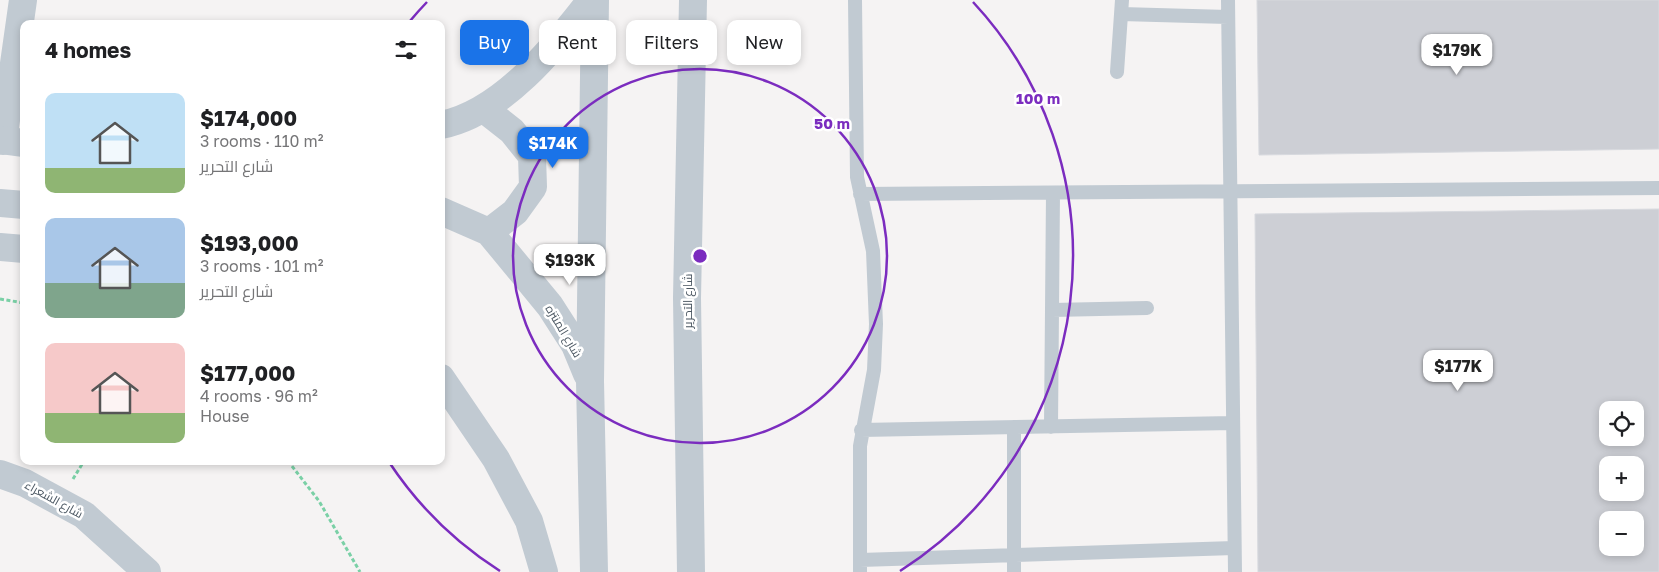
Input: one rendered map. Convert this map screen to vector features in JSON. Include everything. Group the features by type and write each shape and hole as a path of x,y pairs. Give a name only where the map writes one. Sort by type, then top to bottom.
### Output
{"street":[{"path":"21,20 23,0"},
{"path":"445,124 484,109 525,75 563,36 591,0"},
{"path":"594,572 590,381 595,0"},
{"name":"شارع التحرير","path":"691,572 687,298 693,0"},
{"path":"9,141 10,106 20,24"},
{"path":"484,109 512,131 532,156 533,187 516,212 489,232"},
{"path":"0,203 20,206"},
{"name":"شارع المنتزه","path":"445,213 489,232 550,306 574,345 590,381"},
{"path":"0,247 20,248"},
{"path":"445,384 496,459 529,521 544,572"},
{"name":"شارع الشعراء","path":"0,474 25,483 84,515 147,572"}],"lane":[{"path":"855,0 856,158 860,194 873,251 876,324 874,370 861,430 860,566 1014,555 1234,548"},
{"path":"1117,72 1122,0"},
{"path":"1228,0 1235,572"},
{"path":"1121,14 1228,17"},
{"path":"860,194 1659,188"},
{"path":"1051,427 1053,193"},
{"path":"1052,310 1147,308"},
{"path":"861,430 1233,423"},
{"path":"1014,427 1014,572"}],"path":[{"path":"0,299 20,302"},
{"path":"291,465 319,501 360,572"}],"building":[{"path":"1257,0 1659,0 1659,149 1259,155"},
{"path":"1659,209 1659,572 1258,572 1255,214"}]}
